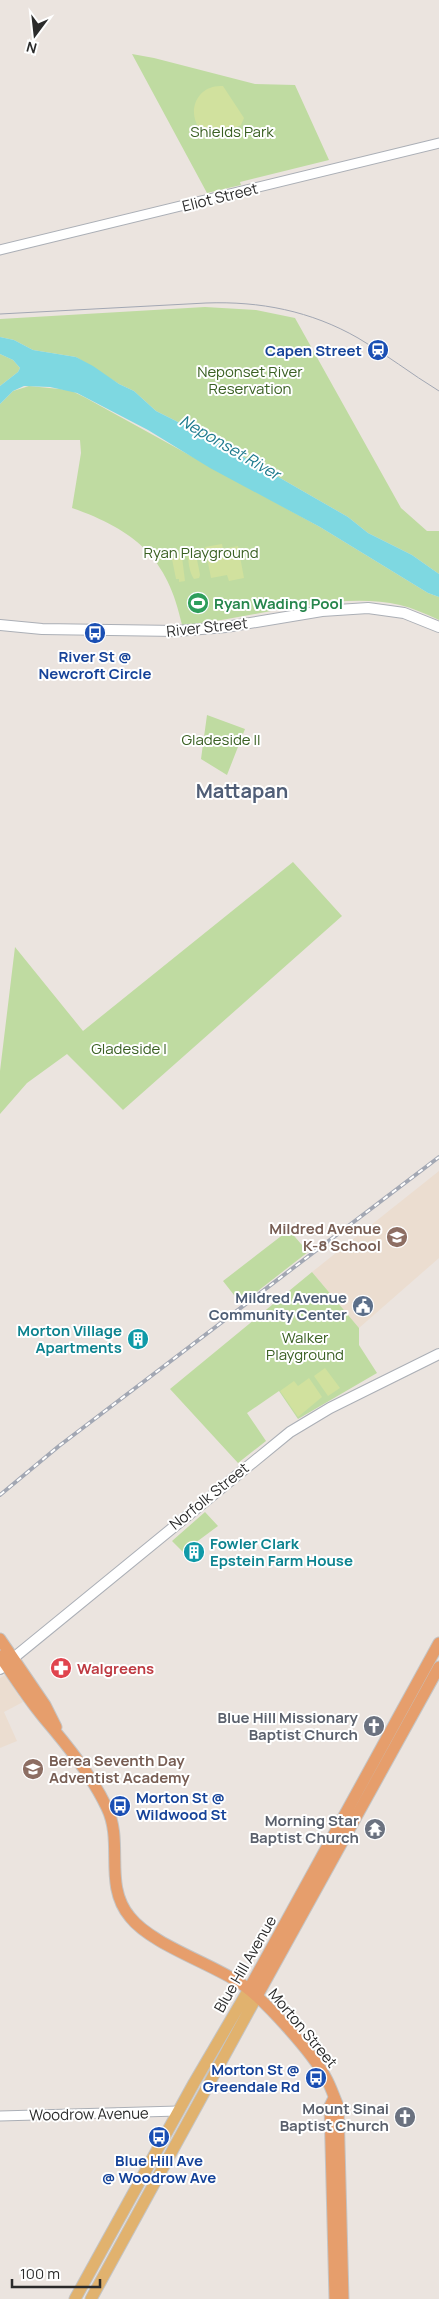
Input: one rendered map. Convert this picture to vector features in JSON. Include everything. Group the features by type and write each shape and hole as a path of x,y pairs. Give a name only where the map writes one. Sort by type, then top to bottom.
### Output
{"highway":[{"name":"Morton Street","path":"0,1639 5,1662 44,1718 60,1736 108,1811 113,1834 116,1890 129,1917 147,1932 253,1993 323,2074 338,2106 343,2299"},
{"name":"Blue Hill Avenue","path":"253,1993 439,1643"},
{"name":"Blue Hill Avenue","path":"253,1993 439,1667"},
{"path":"334,2098 330,2106 335,2299"}],"main road":[{"name":"River Street","path":"0,625 165,632 226,627 322,611 368,608 404,612 439,627"},
{"name":"Norfolk Street","path":"5,1662 290,1432 330,1408 439,1354"},
{"name":"Blue Hill Avenue","path":"91,2299 196,2108 253,1993"},
{"name":"Blue Hill Avenue","path":"75,2299 178,2111 253,1993"},
{"path":"178,2111 196,2108"},
{"path":"134,2192 145,2201"},
{"path":"103,2248 115,2254"}],"street":[{"name":"Eliot Street","path":"0,250 439,143"},
{"name":"Woodrow Avenue","path":"0,2116 178,2111"}],"shaded area":[{"name":"Mildred Avenue K-8 School","path":"439,1171 439,1258 359,1328 312,1272"},
{"path":"5,1675 23,1702 4,1712 17,1741 0,1748 0,1678"}],"green space":[{"name":"Shields Park","path":"132,54 255,84 295,85 329,160 240,182 241,185 207,193"},
{"path":"223,86 244,118 241,125 213,138 203,133 197,125 194,107 197,99 203,92 212,87"},
{"name":"Neponset River Reservation","path":"205,307 256,310 295,318 401,508 427,531 439,531 439,574 412,555 368,533 348,517 214,440 156,411 134,391 119,384 76,357 33,350 14,340 0,337 0,319"},
{"path":"0,354 13,360 20,368 18,372 0,386"},
{"name":"Ryan Playground","path":"29,386 70,390 320,527 428,593 439,597 439,620 415,609 400,605 374,601 348,601 320,603 182,625 168,582 158,564 145,550 131,537 114,526 72,508 81,453 80,440 0,440 0,404 13,391"},
{"path":"222,544 223,549 238,546 244,578 229,581 227,575 211,578 205,547"},
{"path":"194,551 200,575 199,578 194,579 190,569 188,552"},
{"path":"179,554 182,557 185,581 179,582 179,579 176,579 172,559 175,558 174,555"},
{"name":"Gladeside II","path":"207,715 245,729 227,775 201,759"},
{"name":"Gladeside I","path":"293,862 342,916 123,1110 67,1054 27,1083 0,1114 0,1071 15,947 83,1031"},
{"path":"289,1230 308,1252 241,1304 223,1281"},
{"name":"Walker Playground","path":"312,1272 359,1328 359,1345 377,1373 298,1419 279,1391 247,1413 266,1441 238,1463 170,1389"},
{"path":"325,1368 340,1388 328,1396 314,1376"},
{"path":"309,1378 322,1397 298,1417 280,1391 294,1381 298,1386"},
{"path":"205,1512 218,1526 183,1552 172,1541"}],"water":[{"path":"0,337 14,340 33,350 76,357 119,384 134,391 156,411 214,440 348,517 368,533 412,555 439,574 439,597 428,593 320,527 210,468 148,430 77,393 50,387 24,386 13,391 0,404 0,386 18,372 20,368 13,360 0,354"},
{"name":"Ryan Wading Pool","path":"198,592 206,595 209,603 206,611 198,614 190,611 187,603 190,595"}],"tram line":[{"path":"0,314 206,303 265,306 303,315 340,329 368,344 439,391"}],"railway":[{"path":"0,1495 59,1446 439,1157"}],"place":[{"name":"Capen Street","path":"378,350"},
{"name":"Ryan Wading Pool","path":"198,603"},
{"name":"River St @ Newcroft Circle","path":"95,633"},
{"name":"Mildred Avenue K-8 School","path":"397,1237"},
{"name":"Mildred Avenue Community Center","path":"363,1306"},
{"name":"Morton Village Apartments","path":"138,1339"},
{"name":"Fowler Clark Epstein Farm House","path":"194,1552"},
{"name":"Walgreens","path":"61,1668"},
{"name":"Blue Hill Missionary Baptist Church","path":"374,1726"},
{"name":"Berea Seventh Day Adventist Academy","path":"33,1769"},
{"name":"Morton St @ Wildwood St","path":"120,1806"},
{"name":"Morning Star Baptist Church","path":"375,1829"},
{"name":"Morton St @ Greendale Rd","path":"316,2078"},
{"name":"Mount Sinai Baptist Church","path":"405,2117"},
{"name":"Blue Hill Ave @ Woodrow Ave","path":"159,2137"}],"district":[{"name":"Mattapan","path":"242,790"}],"water label":[{"name":"Neponset River","path":"230,447"}]}
